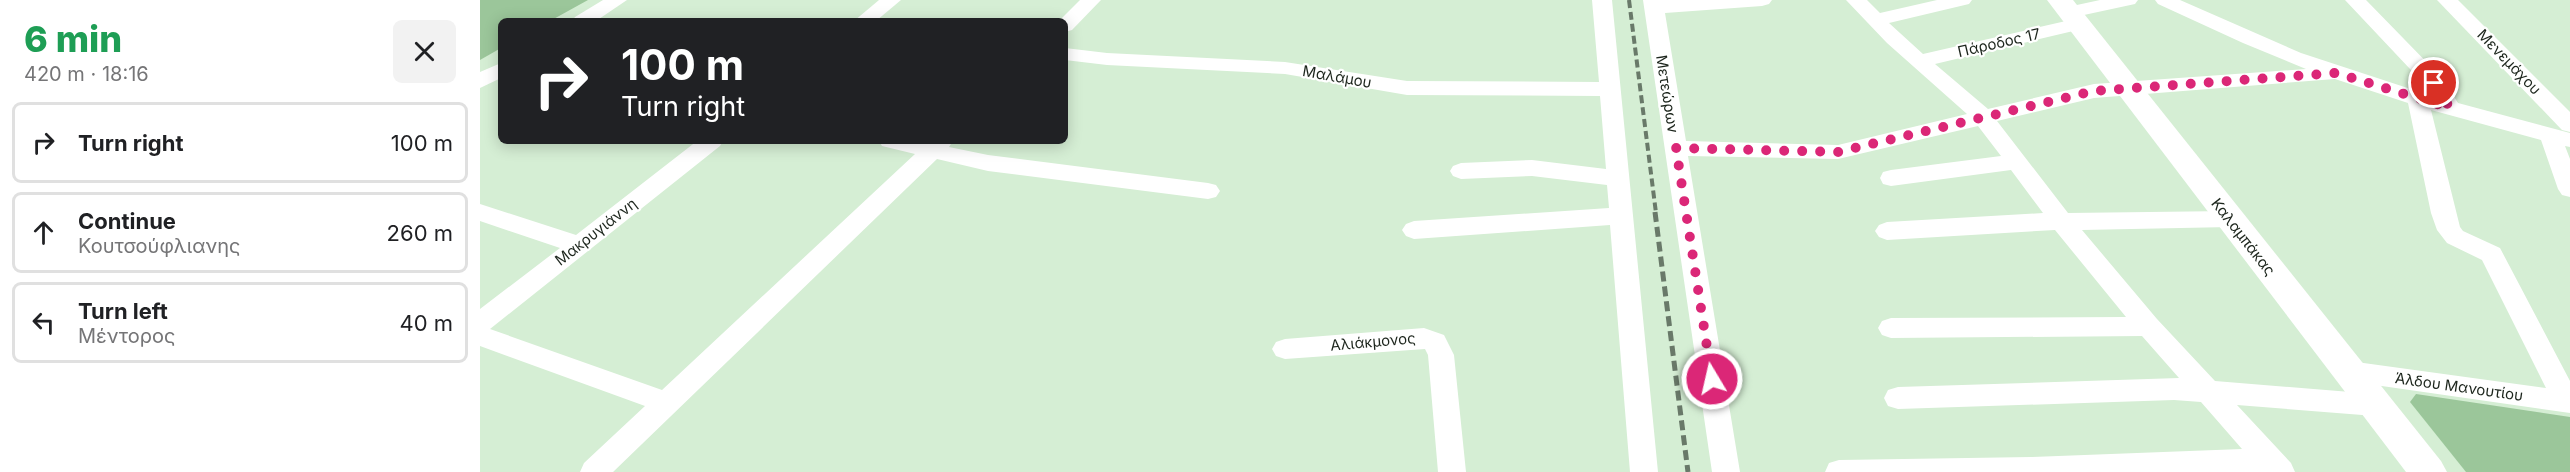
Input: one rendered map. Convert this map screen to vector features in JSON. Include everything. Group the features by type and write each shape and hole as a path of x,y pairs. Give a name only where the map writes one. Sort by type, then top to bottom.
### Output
{"main road":[{"name":"Καλαμπάκας","path":"2070,12 2428,472"}],"street":[{"path":"587,18 617,0"},
{"path":"868,18 891,0"},
{"path":"1068,23 1091,0"},
{"path":"1602,0 1644,472"},
{"path":"1654,4 1762,0"},
{"path":"1856,0 1919,61 1983,117 2063,223 2148,326 2275,466"},
{"path":"1875,20 1962,0"},
{"name":"Πάροδος 17","path":"1919,61 2070,12 2128,0"},
{"path":"2165,0 2240,35 2336,73 2450,108 2560,138 2570,189"},
{"path":"2355,0 2434,83 2450,108"},
{"name":"Μενεμάχου","path":"2447,0 2570,125"},
{"name":"Μετεώρων","path":"1654,4 1726,472"},
{"name":"Μαλάμου","path":"1068,54 1107,59 1286,68 1407,88 1609,89"},
{"path":"480,81 498,71"},
{"path":"1676,148 1838,152 2094,91 2336,73"},
{"path":"2418,98 2443,213 2449,230 2460,240 2491,254 2568,402"},
{"name":"Μακρυγιάννη","path":"480,323 708,144"},
{"path":"918,144 936,146 1007,166 1208,191"},
{"path":"594,472 936,146"},
{"path":"1891,178 2017,162"},
{"path":"1461,171 1532,168 1618,178"},
{"path":"480,212 579,245"},
{"path":"1414,230 1621,216"},
{"path":"1887,231 2028,222 2230,219"},
{"path":"1891,328 2148,326"},
{"path":"480,336 665,402"},
{"name":"Αλιάκμονος","path":"1285,349 1424,338 1435,342 1441,355 1452,472"},
{"name":"Άλδου Μανουτίου","path":"2349,372 2568,402"},
{"path":"1898,398 2174,389 2375,405"},
{"path":"1839,472 2275,466"}],"green space":[{"path":"480,0 588,0 555,18 498,18 498,50 480,60"},
{"path":"2416,394 2570,417 2570,472 2466,472 2410,402"}],"railway":[{"path":"1629,0 1656,213"},
{"path":"1655,212 1688,472"}],"route":[{"path":"1712,379 1676,148 1838,152 2094,91 2336,73 2450,108 2444,94 2434,83"}]}
